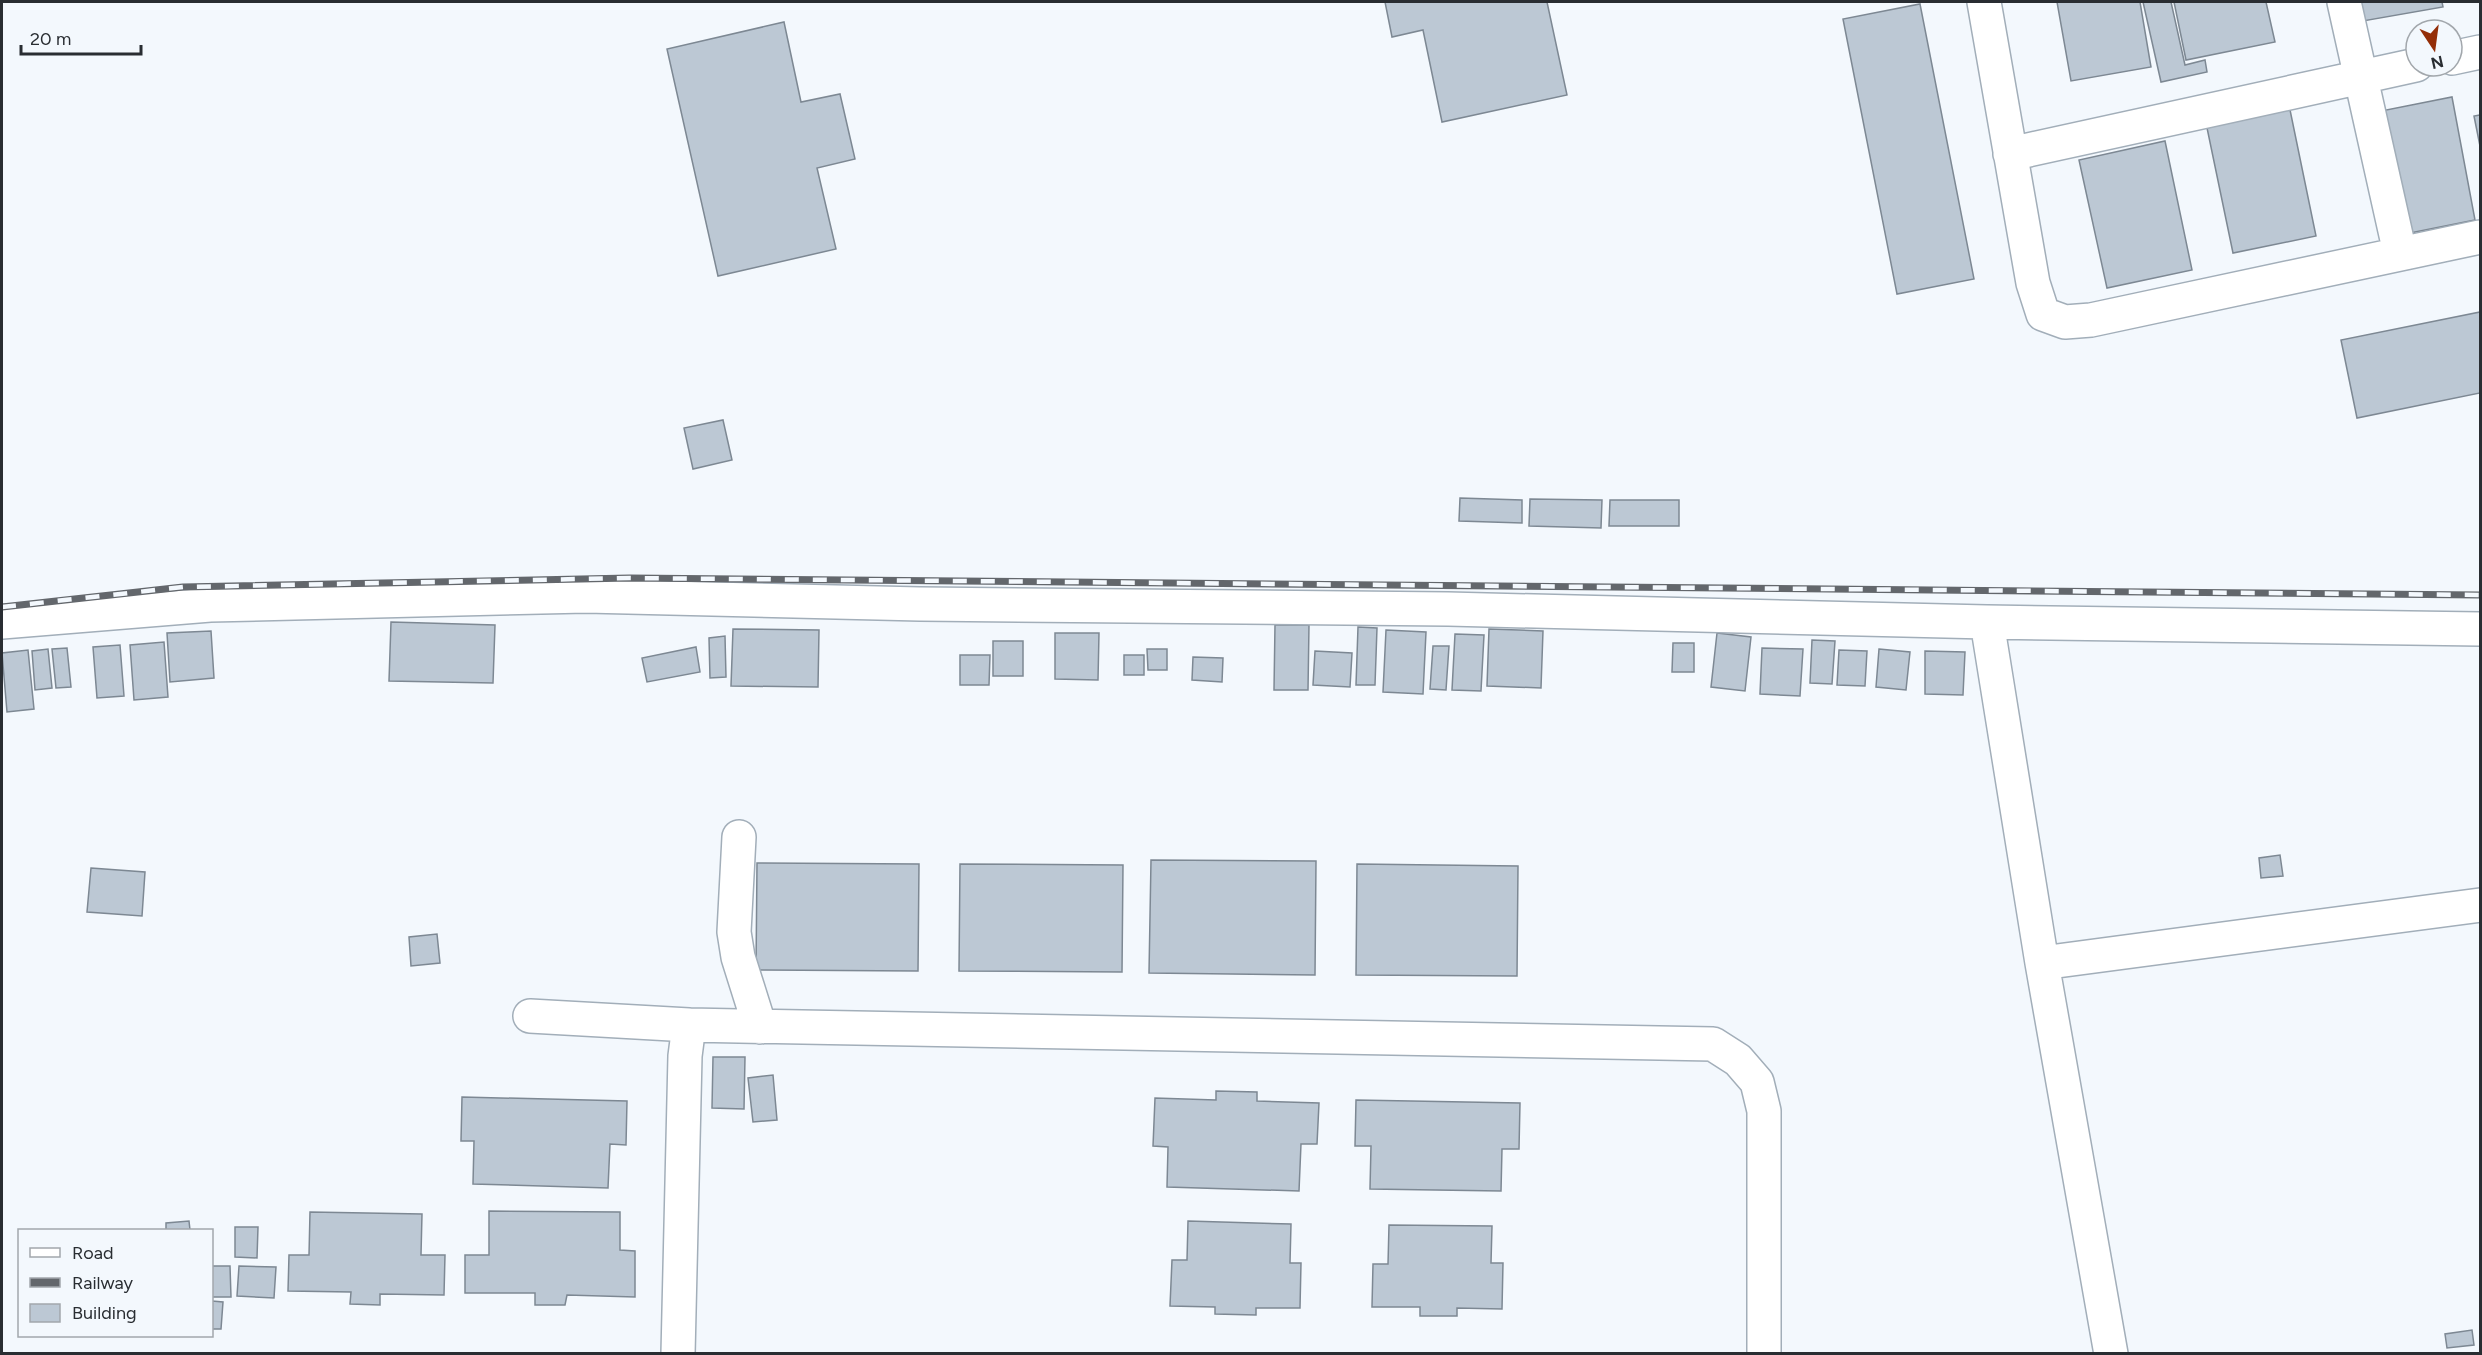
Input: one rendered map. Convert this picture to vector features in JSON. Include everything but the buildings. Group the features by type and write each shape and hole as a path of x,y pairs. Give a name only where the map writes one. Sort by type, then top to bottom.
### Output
{"street":[{"path":"1984,2 2033,283 2043,314 2065,322 2091,320 2481,237"},
{"path":"2344,2 2400,253"},
{"path":"2464,56 2481,52"},
{"path":"2010,154 2404,68"},
{"path":"2,622 210,605 586,596 932,604 1448,609 1987,622 2481,629"},
{"path":"1987,622 2042,963 2111,1353"},
{"path":"739,837 734,932 738,957 760,1027"},
{"path":"2042,963 2481,904"},
{"path":"530,1016 760,1027 1713,1044 1738,1060 1758,1082 1764,1111 1764,1353"},
{"path":"678,1353 685,1056 689,1025"}],"railway":[{"path":"2,607 183,587 630,578 2480,595"}]}
